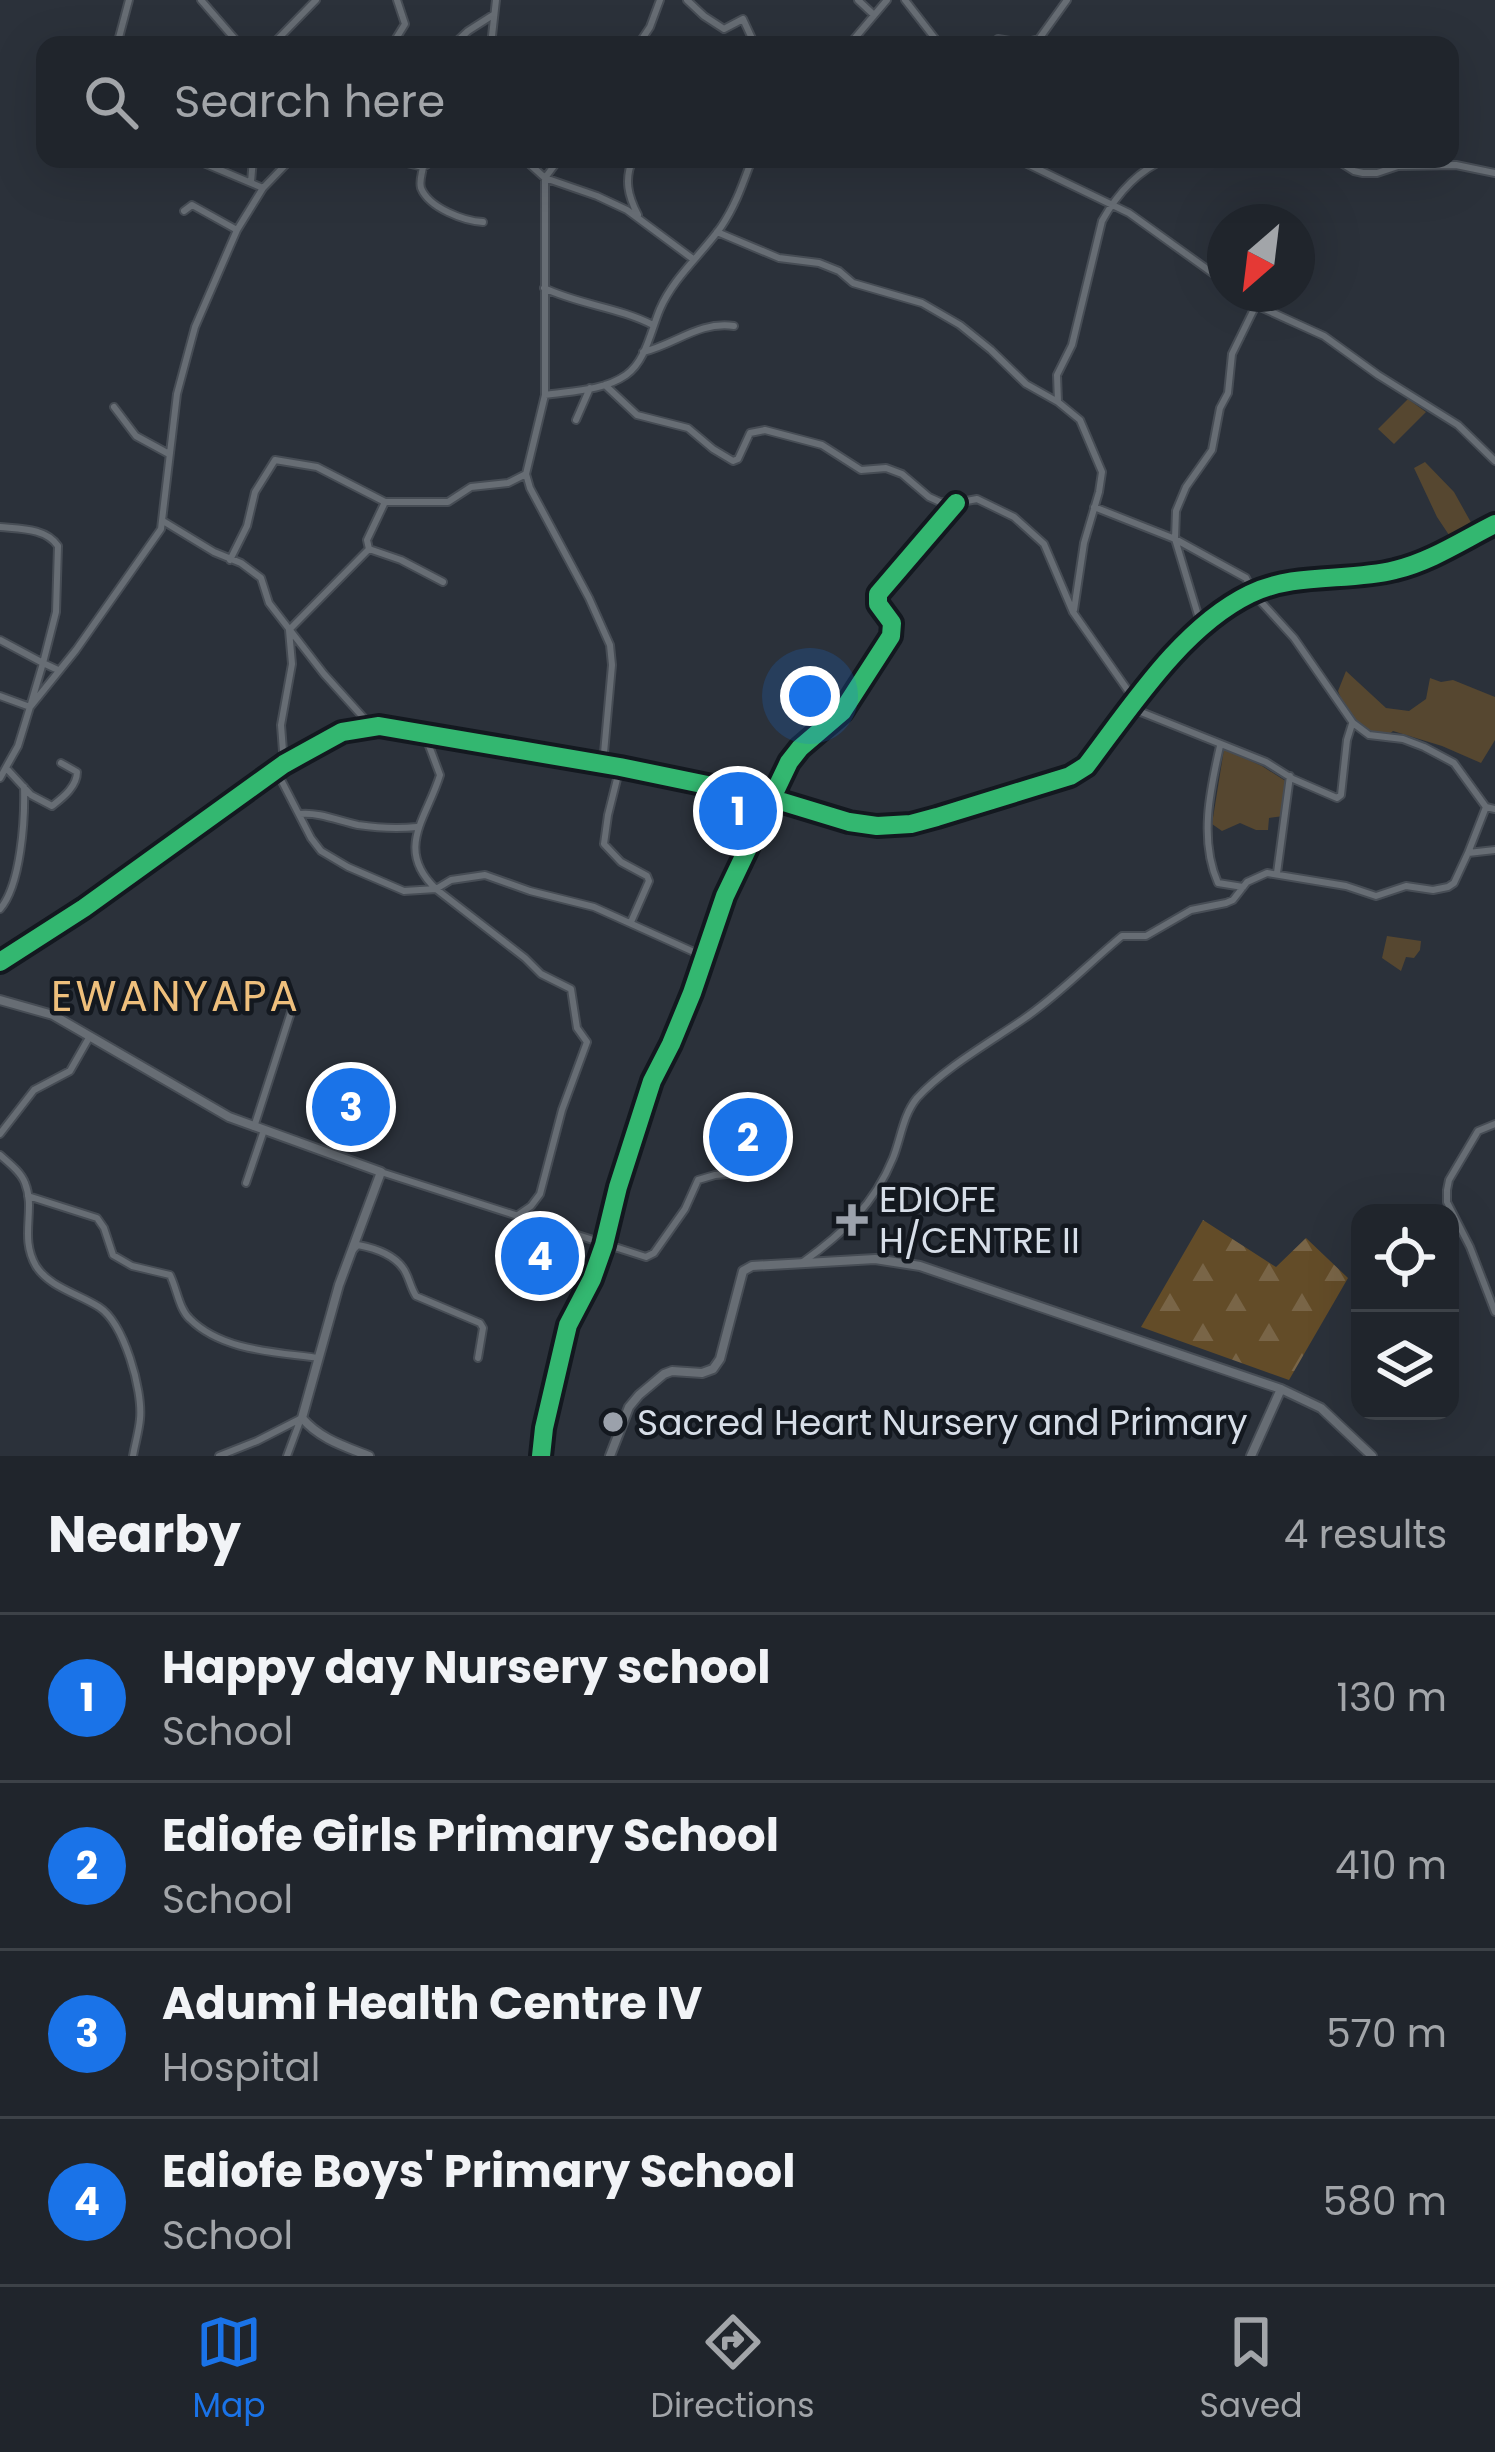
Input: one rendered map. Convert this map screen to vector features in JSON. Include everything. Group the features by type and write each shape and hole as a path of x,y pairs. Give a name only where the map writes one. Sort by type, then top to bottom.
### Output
{"street":[{"path":"119,36 129,0"},
{"path":"201,0 232,36"},
{"path":"281,36 316,0"},
{"path":"398,0 405,24 398,36"},
{"path":"492,36 496,0"},
{"path":"644,36 660,0"},
{"path":"687,0 724,29 743,19 751,36"},
{"path":"858,0 874,15"},
{"path":"856,36 887,0"},
{"path":"905,0 933,36"},
{"path":"1041,36 1067,0"},
{"path":"463,36 493,15"},
{"path":"1459,166 1495,172"},
{"path":"216,168 262,188"},
{"path":"251,182 252,168"},
{"path":"29,707 158,536 164,521 179,383 195,327 237,230 262,188 282,168"},
{"path":"423,168 424,193 461,220 483,222"},
{"path":"534,168 545,178 597,196 639,218 693,259"},
{"path":"552,168 545,178 545,395 526,474 610,645 603,764"},
{"path":"629,168 628,193 639,218"},
{"path":"545,395 605,385 626,374 643,352 666,296 737,200 749,168"},
{"path":"1035,168 1150,226 1207,269"},
{"path":"1058,402 1057,375 1072,345 1099,231 1111,205 1149,168"},
{"path":"1349,168 1377,173 1391,168"},
{"path":"184,211 192,205 237,230"},
{"path":"717,232 779,258 819,263 853,283 922,302 1080,420 1101,466 1101,482 1084,543 1073,613"},
{"path":"544,287 573,301 621,310 653,325"},
{"path":"1202,628 1175,539 1178,503 1212,450 1220,408 1228,393 1232,354 1253,312"},
{"path":"1272,312 1324,335 1458,425 1495,461"},
{"path":"643,352 709,325 734,326"},
{"path":"605,385 638,415 688,428 733,461 750,433 766,430 831,448 862,470 892,470 940,502 977,499 1006,512 1045,544 1073,613 1133,705 1340,797 1352,723"},
{"path":"576,420 590,388"},
{"path":"114,407 136,436 169,454"},
{"path":"230,560 247,526 255,492 275,460 317,467 386,502 448,502 474,485 508,483 526,474"},
{"path":"289,629 369,549 368,540 386,502"},
{"path":"541,1456 568,1325 592,1279 652,1081 671,1044 725,896 796,752 842,712 891,636 892,623 876,600 881,590 956,503"},
{"path":"802,1262 842,1233 868,1201 893,1158 916,1099 1025,1019 1122,935 1146,936 1191,910 1233,900 1258,876 1277,873 1382,896 1406,886 1448,887 1490,808 1454,763 1403,739 1369,735 1352,723 1246,578 1175,539 1094,507"},
{"path":"164,521 261,578 268,603 370,726"},
{"path":"0,962 102,896 280,767 342,732 370,726 620,767 770,798 849,822 911,824 1070,776 1086,766 1164,665 1202,628 1253,592 1319,578 1396,570 1495,524"},
{"path":"0,526 39,532 58,546 56,612 18,746 0,778"},
{"path":"369,549 443,582"},
{"path":"289,629 292,664 280,725 280,767 310,838 321,851 404,891 436,890 451,880 485,874 632,922 705,957"},
{"path":"0,640 58,670"},
{"path":"0,696 29,707"},
{"path":"425,735 440,779 417,827 415,845 424,878 532,968 571,989 577,1028 585,1037 540,1194 518,1215"},
{"path":"1220,745 1207,827 1214,874 1218,883 1243,886"},
{"path":"7,769 24,788 52,806 77,778 77,772 62,763"},
{"path":"620,767 604,844 623,864 650,881 632,922"},
{"path":"1277,873 1290,776"},
{"path":"0,909 14,884 24,788"},
{"path":"300,814 395,829 417,827"},
{"path":"1468,853 1495,850"},
{"path":"0,1000 40,1010 215,1110 259,1129 604,1245 650,1256 685,1209 698,1180 739,1173 751,1153 769,1151"},
{"path":"246,1183 292,1010"},
{"path":"0,1134 34,1090 70,1071 90,1036"},
{"path":"1495,1124 1483,1127 1473,1138 1449,1180 1447,1202 1495,1312"},
{"path":"0,1155 26,1184 27,1239 39,1271 100,1307 118,1328 140,1403 133,1456"},
{"path":"286,1456 302,1418 350,1253 381,1172"},
{"path":"28,1196 98,1218 113,1256 170,1276 187,1316 209,1332 241,1346 318,1358"},
{"path":"350,1253 358,1245 392,1257 405,1270 416,1296 480,1323 478,1358"},
{"path":"610,1456 629,1407 639,1395 664,1374 702,1373 720,1359 743,1271 752,1266 874,1259 920,1266 1281,1389 1321,1408 1372,1456"},
{"path":"1251,1456 1281,1389"},
{"path":"219,1456 302,1418"},
{"path":"302,1418 325,1438 369,1456"}],"shaded area":[{"path":"1408,399 1426,412 1394,444 1378,429"},
{"path":"1425,462 1454,492 1473,526 1451,538 1414,468"},
{"path":"1346,671 1386,708 1409,711 1426,699 1430,678 1453,680 1495,697 1495,740 1481,763 1393,731 1384,738 1376,735 1355,720 1341,699 1338,691"},
{"path":"1224,749 1287,782 1284,816 1269,818 1268,830 1240,823 1222,831 1212,824"},
{"path":"1387,936 1421,941 1420,950 1414,958 1406,957 1401,971 1382,958"}],"green space":[{"path":"1203,1220 1276,1267 1306,1238 1348,1278 1289,1380 1141,1327"}],"cycle path":[{"path":"541,1456 568,1325 592,1279 652,1081 692,993 725,896 789,762 842,712 891,636 892,623 878,604 878,594 956,503"},
{"path":"0,962 84,908 284,764 342,732 379,726 620,767 770,798 849,822 911,824 1070,776 1086,766 1180,647 1225,608 1250,594 1285,583 1377,574 1408,566 1495,524"}],"place":[{"name":"Happy day Nursery school","path":"738,811"},
{"name":"Adumi Health Centre IV","path":"351,1107"},
{"name":"Ediofe Girls Primary School","path":"748,1137"},
{"name":"EDIOFE H/CENTRE II","path":"852,1220"},
{"name":"Ediofe Boys' Primary School","path":"540,1256"},
{"name":"Sacred Heart Nursery and Primary","path":"613,1422"}],"district":[{"name":"EWANYAPA","path":"176,996"}]}
